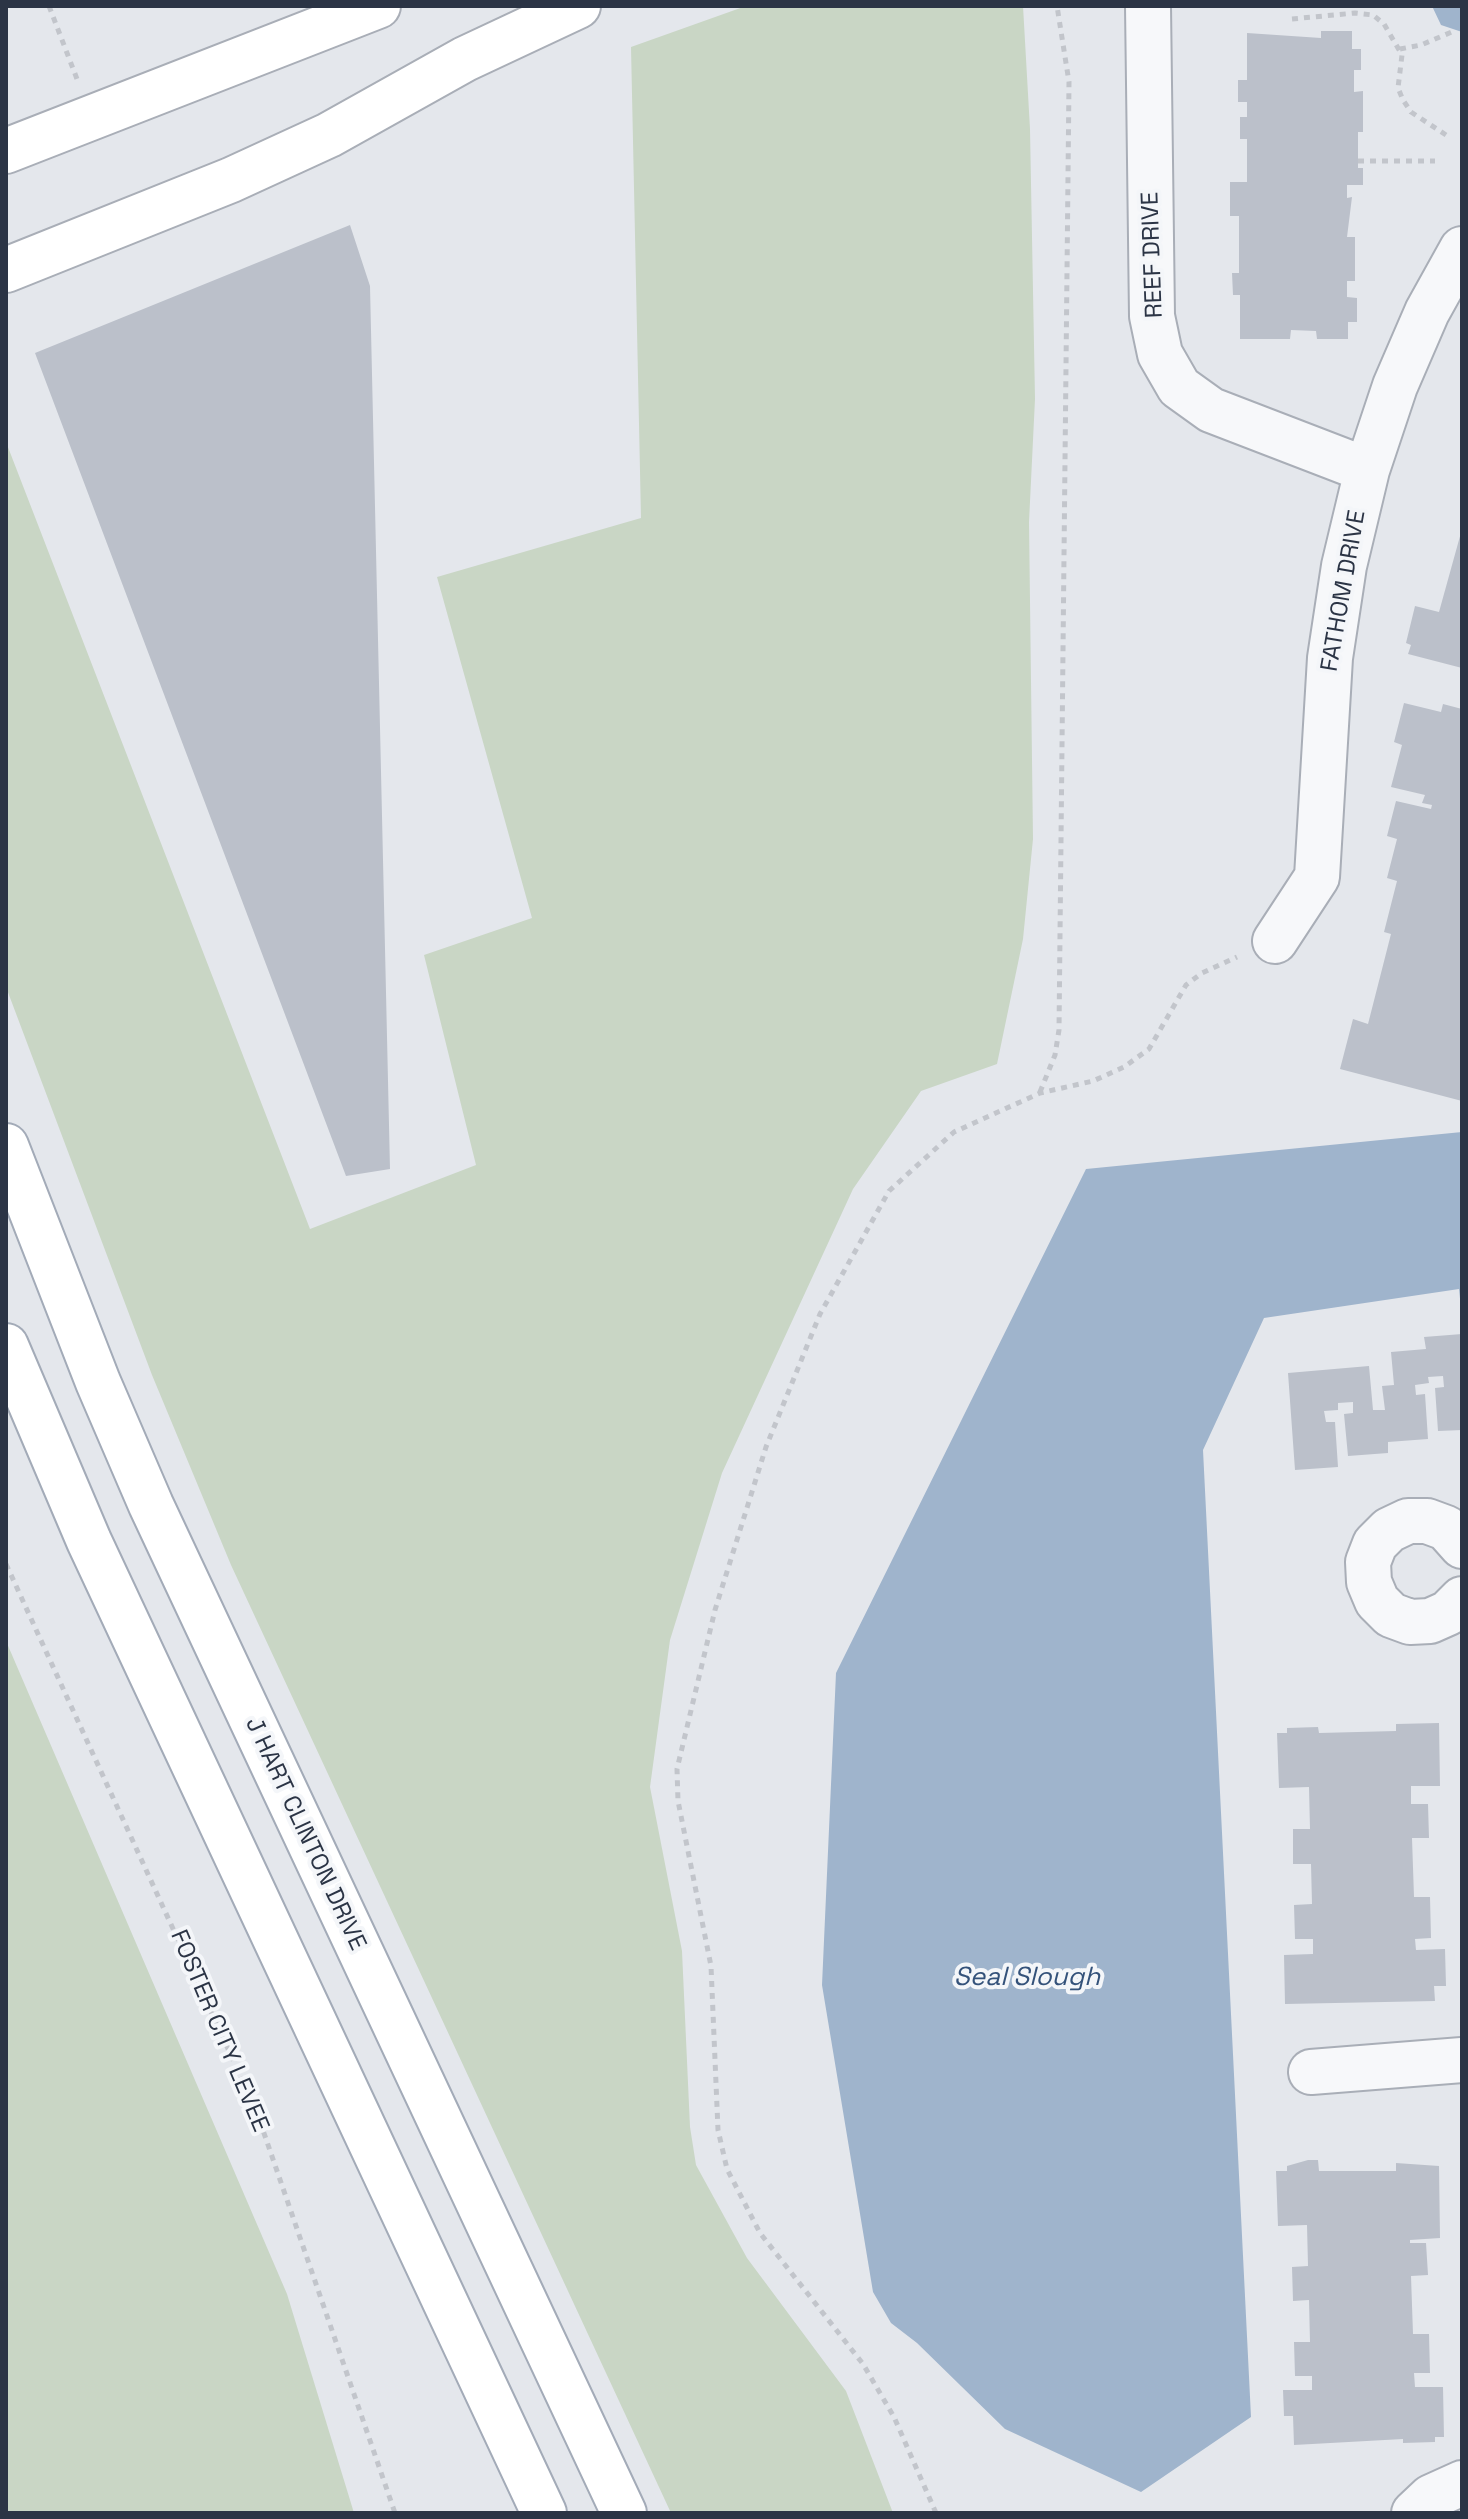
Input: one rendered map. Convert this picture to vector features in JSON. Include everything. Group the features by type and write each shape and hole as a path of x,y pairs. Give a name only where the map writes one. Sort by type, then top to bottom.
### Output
{"main road":[{"path":"6,151 378,6"},
{"path":"6,270 231,180 329,135 457,64 578,6"},
{"name":"J HART CLINTON DRIVE","path":"6,1146 98,1382 151,1505 624,2513"},
{"path":"6,1346 89,1541 544,2513"}],"street":[{"name":"REEF DRIVE","path":"1148,6 1152,316 1160,354 1179,387 1211,410 1367,470"},
{"name":"FATHOM DRIVE","path":"1275,941 1317,877 1330,658 1344,566 1367,470 1395,386 1427,312 1462,249"},
{"path":"1462,1546 1446,1528 1427,1521 1408,1521 1389,1530 1375,1544 1368,1562 1369,1582 1377,1601 1391,1615 1410,1622 1430,1621 1448,1613 1462,1599"},
{"path":"1311,2072 1462,2060"},
{"path":"1414,2513 1431,2497 1462,2483"}],"path":[{"path":"49,6 78,84"},
{"path":"1040,1093 1055,1055 1059,1030 1069,82 1057,6"},
{"path":"1292,19 1355,13 1373,15 1384,24 1400,49 1398,88 1403,100 1411,112 1446,135"},
{"path":"1400,49 1433,41 1454,31"},
{"path":"1358,161 1435,161"},
{"path":"936,2513 894,2417 863,2364 760,2233 727,2169 718,2130 711,1966 678,1801 677,1769 715,1610 766,1447 820,1314 889,1191 954,1132 1040,1093 1093,1081 1124,1067 1149,1049 1186,985 1202,973 1275,941"},
{"name":"FOSTER CITY LEVEE","path":"6,1564 256,2110 395,2513"}],"green space":[{"path":"746,6 1023,6 1030,129 1035,399 1029,522 1033,839 1023,939 997,1064 921,1091 853,1189 722,1473 670,1640 650,1787 682,1951 690,2127 696,2165 747,2258 846,2391 893,2513 671,2513 231,1565 152,1375 6,987 6,442 310,1229 476,1165 424,955 532,918 437,577 641,518 631,47"},
{"path":"6,1641 287,2294 354,2513 6,2513"}],"water":[{"path":"1432,6 1462,6 1462,32 1441,25"},
{"name":"Seal Slough","path":"1462,1132 1462,1318 1459,1289 1264,1318 1203,1450 1251,2417 1141,2492 1005,2429 917,2343 891,2323 873,2292 822,1985 836,1673 1086,1169"}],"building":[{"path":"1321,31 1352,31 1352,49 1361,49 1361,70 1354,70 1354,92 1363,91 1363,132 1358,132 1358,168 1363,168 1363,185 1347,185 1347,198 1352,197 1347,237 1355,237 1355,281 1347,281 1347,297 1357,298 1357,322 1348,322 1348,339 1317,339 1316,331 1291,330 1290,339 1240,339 1240,295 1233,295 1232,273 1239,273 1239,216 1230,216 1230,182 1247,182 1247,139 1240,139 1240,117 1247,117 1247,102 1238,102 1238,80 1247,80 1247,33 1321,38"},
{"path":"350,225 370,286 390,1169 346,1176 35,353"},
{"path":"1462,529 1462,668 1408,654 1411,645 1406,643 1415,606 1439,612"},
{"path":"1404,703 1441,712 1443,704 1462,709 1462,1101 1340,1069 1353,1019 1368,1024 1391,934 1384,932 1397,881 1387,878 1397,839 1387,836 1396,801 1431,809 1432,805 1422,803 1425,795 1391,787 1402,745 1394,742"},
{"path":"1462,1334 1462,1430 1438,1431 1435,1388 1444,1387 1443,1376 1428,1377 1429,1383 1415,1385 1416,1395 1425,1394 1428,1439 1388,1442 1388,1453 1348,1456 1344,1414 1353,1413 1353,1402 1338,1403 1338,1410 1324,1411 1326,1422 1335,1422 1338,1467 1295,1470 1288,1373 1369,1366 1373,1410 1385,1410 1382,1386 1394,1385 1391,1352 1426,1349 1424,1337"},
{"path":"1439,1723 1440,1786 1411,1786 1411,1804 1428,1804 1429,1838 1412,1838 1414,1897 1430,1897 1431,1938 1415,1939 1416,1950 1445,1949 1446,1986 1434,1986 1435,2001 1285,2004 1284,1955 1313,1954 1313,1939 1295,1939 1294,1905 1312,1904 1311,1864 1293,1864 1293,1829 1310,1829 1309,1787 1279,1788 1277,1733 1287,1733 1287,1728 1318,1727 1319,1733 1396,1731 1396,1724"},
{"path":"1318,2160 1319,2171 1396,2171 1396,2163 1439,2166 1440,2238 1410,2240 1410,2243 1426,2243 1428,2275 1411,2276 1413,2334 1429,2334 1430,2373 1414,2373 1415,2387 1443,2387 1444,2437 1435,2437 1435,2442 1403,2443 1403,2439 1294,2445 1293,2416 1284,2416 1283,2390 1312,2390 1312,2376 1295,2376 1294,2342 1310,2342 1309,2300 1293,2301 1292,2267 1308,2266 1307,2225 1278,2226 1276,2171 1287,2171 1287,2166"}]}
